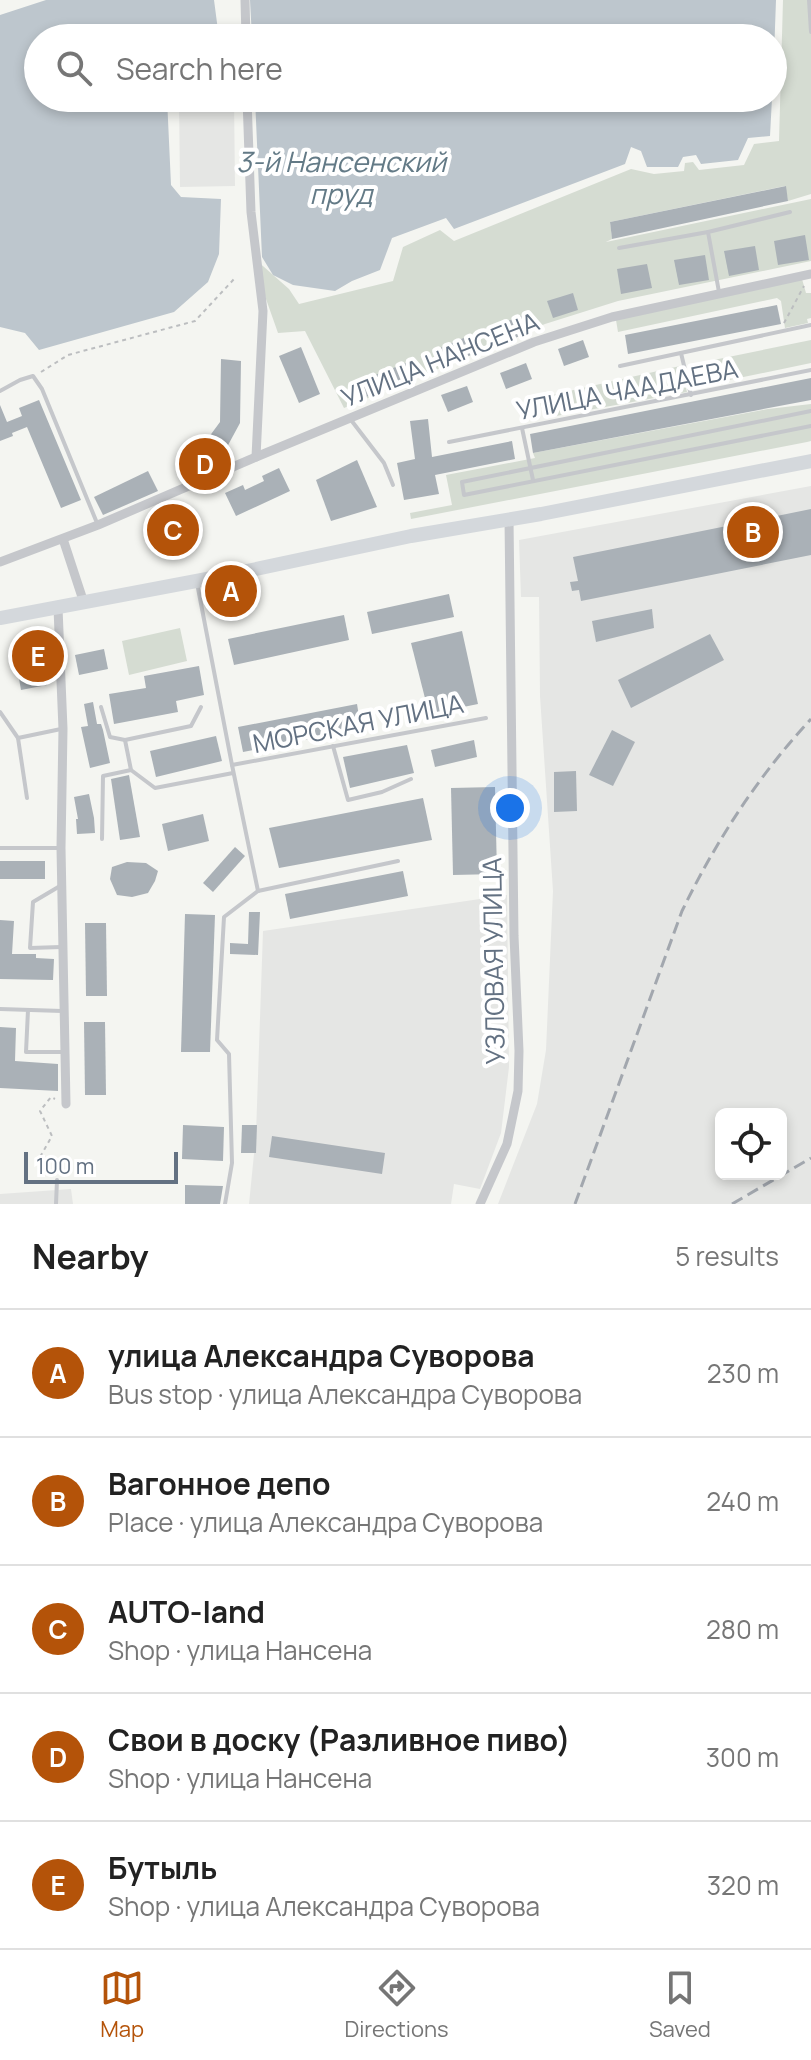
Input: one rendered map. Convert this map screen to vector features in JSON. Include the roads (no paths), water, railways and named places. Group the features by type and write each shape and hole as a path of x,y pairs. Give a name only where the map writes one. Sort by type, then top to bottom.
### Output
{"main road":[{"path":"0,618 811,461"}],"street":[{"path":"245,0 246,24"},
{"path":"247,112 251,212 263,311 256,457"},
{"name":"УЛИЦА НАНСЕНА","path":"0,562 98,525 534,342 612,317 810,274"},
{"name":"УЗЛОВАЯ УЛИЦА","path":"480,1204 507,1144 518,1091 509,519"},
{"path":"63,539 84,603"},
{"path":"58,608 63,729 61,848 66,1104"}],"lane":[{"path":"809,0 811,32"},
{"path":"619,248 708,232 790,212"},
{"path":"708,232 719,294"},
{"name":"УЛИЦА ЧААДАЕВА","path":"620,366 811,325"},
{"path":"681,353 691,395"},
{"name":"УЛИЦА ЧААДАЕВА","path":"449,442 811,370"},
{"path":"0,391 33,376 42,389 98,525"},
{"path":"811,411 462,482 464,495 811,426"},
{"path":"350,418 384,463 393,485"},
{"path":"522,428 534,480"},
{"name":"МОРСКАЯ УЛИЦА","path":"196,581 232,765 486,718"},
{"path":"101,707 110,737 125,740 191,726 201,707"},
{"path":"0,712 18,738 27,798"},
{"path":"18,738 63,729"},
{"path":"125,740 131,770 155,788 233,773"},
{"path":"333,746 348,800 382,792 411,779"},
{"path":"232,765 258,891"},
{"path":"102,839 103,776 131,770"},
{"path":"0,848 61,848"},
{"path":"225,1204 232,1163 229,1054 217,1040 224,917 258,891 398,861"},
{"path":"62,885 33,902 30,948 63,947"},
{"path":"0,1009 65,1011"},
{"path":"28,1010 26,1052 65,1052"},
{"path":"56,1204 57,1180"}],"water":[{"path":"46,0 214,0 217,24 24,24 24,112 168,112 171,185 181,197 221,199 219,254 208,282 174,312 39,350 25,333 0,327 0,15"},
{"path":"250,0 776,0 775,24 251,24"},
{"name":"3-й Нансенский пруд","path":"256,112 771,112 770,136 748,138 738,160 701,164 696,155 683,157 678,167 647,167 641,151 631,147 625,164 454,229 446,218 392,238 380,270 335,291 293,285 273,275 262,257"}],"railway":[{"path":"575,1204 682,911 739,810 773,763 811,719"},
{"path":"732,1204 811,1158"}],"place":[{"name":"Свои в доску (Разливное пиво)","path":"205,464"},
{"name":"AUTO-land","path":"173,530"},
{"name":"Вагонное депо","path":"753,532"},
{"name":"улица Александра Суворова","path":"231,591"},
{"name":"Бутыль","path":"38,656"}]}
